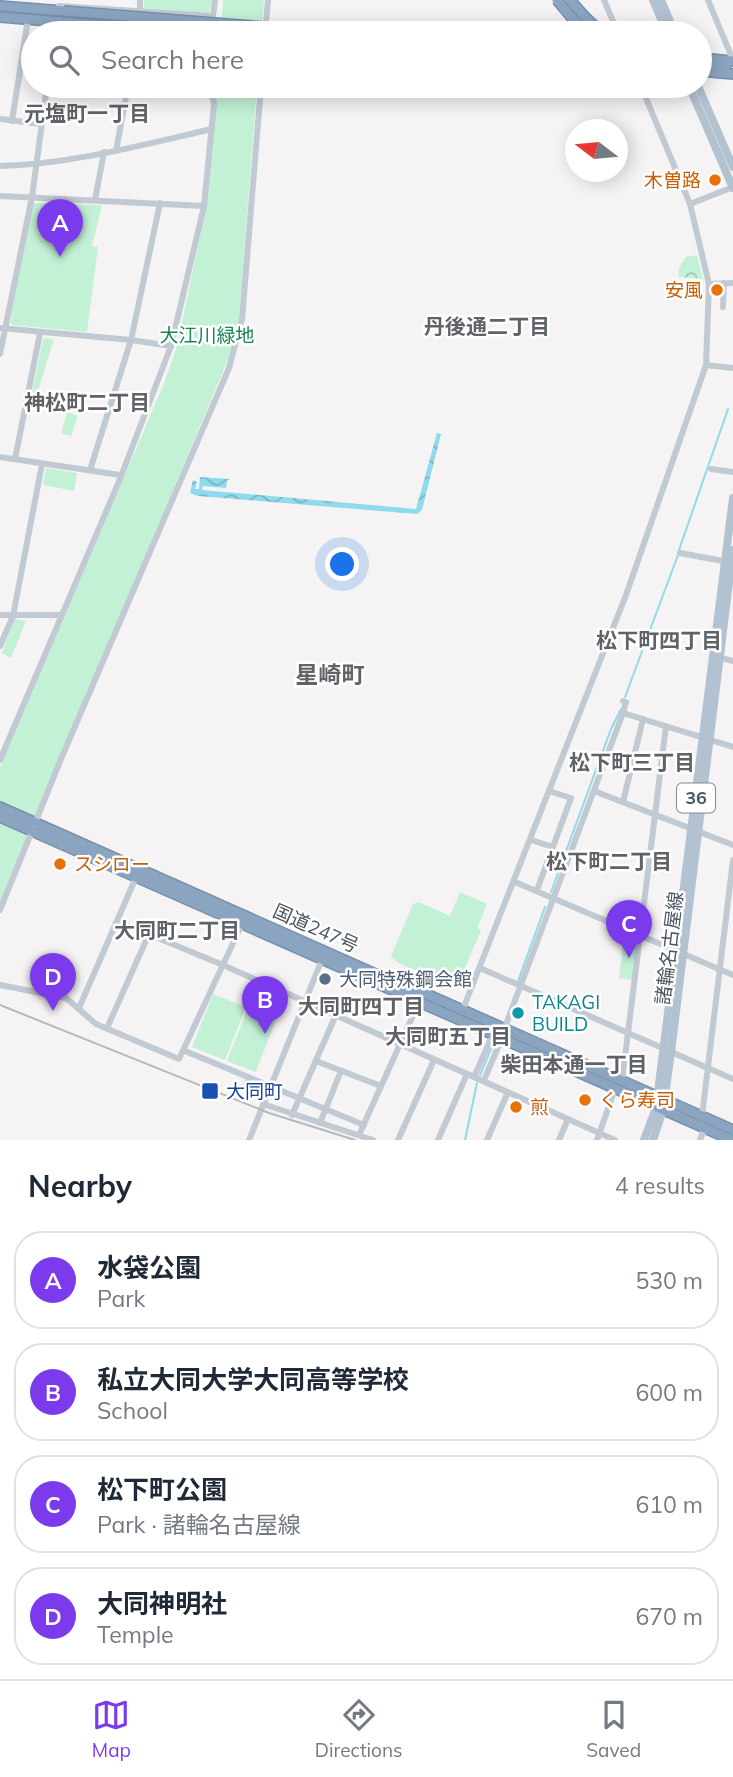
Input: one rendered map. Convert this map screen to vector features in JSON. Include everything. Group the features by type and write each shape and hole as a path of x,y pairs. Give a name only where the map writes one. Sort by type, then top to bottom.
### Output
{"highway":[{"path":"557,0 577,21"},
{"path":"573,0 589,21"},
{"path":"2,4 31,4 210,21"},
{"path":"0,19 53,21"},
{"path":"712,59 733,60"},
{"path":"712,65 733,67"},
{"path":"712,73 733,75"},
{"name":"国道247号","path":"0,807 34,827 323,956 419,1003 615,1089 702,1116 733,1130"},
{"name":"国道247号","path":"0,817 34,827"},
{"name":"国道247号","path":"138,873 242,924 416,992 424,992 505,1027 622,1081 660,1104 732,1140"}],"main road":[{"path":"653,0 662,21"},
{"path":"661,0 670,21"},
{"path":"694,98 733,188"},
{"path":"703,98 733,167"},
{"name":"諸輪名古屋線","path":"653,1140 660,1104 730,562 733,498"},
{"name":"諸輪名古屋線","path":"730,562 733,550"},
{"name":"諸輪名古屋線","path":"644,1140 660,1104"}],"street":[{"path":"140,0 140,11"},
{"path":"212,21 215,0"},
{"path":"266,21 268,0"},
{"path":"573,0 583,21"},
{"path":"604,0 613,21"},
{"path":"708,0 733,60"},
{"path":"60,7 212,16"},
{"path":"12,121 21,64"},
{"path":"0,354 3,328 32,197 45,98"},
{"path":"117,151 126,98"},
{"path":"0,760 146,414 171,346 205,206 213,98"},
{"path":"0,910 61,759 229,368 242,319 260,98"},
{"path":"463,1009 626,595 706,365 709,284 690,204 646,98"},
{"path":"0,119 41,124"},
{"path":"0,166 35,165 117,151 212,129"},
{"path":"95,200 104,152"},
{"path":"690,204 733,188"},
{"path":"0,196 205,206"},
{"path":"90,470 131,340 160,203"},
{"path":"723,307 724,283"},
{"path":"709,284 733,283"},
{"path":"3,328 171,346"},
{"path":"15,459 40,333"},
{"path":"706,365 733,368"},
{"path":"0,457 120,475"},
{"path":"0,646 13,616 42,464"},
{"path":"711,469 733,472"},
{"path":"680,553 730,562"},
{"path":"0,615 62,615"},
{"path":"717,657 733,661"},
{"path":"505,1027 623,713 624,701"},
{"path":"623,713 733,747"},
{"path":"623,802 643,719"},
{"path":"622,1081 666,726"},
{"path":"537,890 571,798 549,791"},
{"path":"594,791 733,845"},
{"path":"531,840 553,847"},
{"path":"702,1116 733,860"},
{"path":"79,1008 138,873"},
{"path":"515,881 733,975"},
{"path":"117,921 484,1080 568,1119 599,1137 615,1140"},
{"path":"0,985 66,998 96,1024 179,1059 242,924"},
{"path":"107,1028 149,934"},
{"path":"249,1140 323,956"},
{"path":"480,968 733,1079"},
{"path":"359,1135 424,992"},
{"path":"292,1115 335,1017"},
{"path":"474,1077 498,1036"},
{"path":"484,1080 498,1036"},
{"path":"185,1051 364,1125"},
{"path":"398,1140 434,1060"},
{"path":"316,1061 381,1086"},
{"path":"320,1123 341,1071"},
{"path":"438,1140 467,1074"},
{"path":"255,1079 247,1082 246,1088 292,1115 373,1140"},
{"path":"599,1137 615,1089"},
{"path":"487,1140 508,1092"},
{"path":"559,1140 568,1119"},
{"path":"700,1140 705,1128"}],"green space":[{"path":"144,0 212,0 209,13 144,8"},
{"path":"223,0 264,0 262,21 222,21"},
{"name":"大江川緑地","path":"216,98 256,98 239,318 234,345 0,903 0,768 165,381 177,346 206,208"},
{"path":"31,203 102,205 92,246 98,247 87,332 10,323"},
{"path":"697,255 703,279 679,277 679,268 686,257"},
{"path":"43,339 54,339 37,394 32,392"},
{"path":"67,412 78,416 71,436 61,433"},
{"path":"46,468 77,473 74,491 43,485"},
{"path":"14,619 26,621 11,658 2,653"},
{"path":"460,892 487,904 477,928 481,930 457,988 398,963 391,956 413,904 419,902 450,916"},
{"path":"624,936 639,938 633,980 619,978"},
{"path":"213,994 246,1007 225,1060 192,1047"},
{"path":"248,1008 276,1019 256,1072 227,1061"}],"water":[{"path":"437,433 441,434 422,510 417,514 198,496 190,493 193,480 197,482 195,489 199,489 200,477 230,479 226,488 203,486 202,490 416,509"}],"waterway":[{"path":"679,550 728,409"},
{"path":"625,697 678,555"},
{"path":"551,892 611,729 621,709"},
{"path":"518,981 545,907"},
{"path":"480,1075 493,1044"},
{"path":"465,1140 477,1083"}],"railway":[{"path":"0,1005 269,1113 355,1140"}],"place":[{"name":"木曽路","path":"715,180"},
{"name":"水袋公園","path":"60,257"},
{"name":"安風","path":"717,290"},
{"name":"スシロー","path":"60,864"},
{"name":"松下町公園","path":"629,958"},
{"name":"大同特殊鋼会館","path":"325,979"},
{"name":"大同神明社","path":"53,1011"},
{"name":"TAKAGI BUILD","path":"518,1013"},
{"name":"私立大同大学大同高等学校","path":"265,1034"},
{"name":"大同町","path":"210,1091"},
{"name":"くら寿司","path":"585,1100"},
{"name":"煎","path":"516,1107"}],"district":[{"name":"元塩町一丁目","path":"87,114"},
{"name":"丹後通二丁目","path":"487,327"},
{"name":"神松町二丁目","path":"87,403"},
{"name":"松下町四丁目","path":"659,641"},
{"name":"星崎町","path":"330,675"},
{"name":"松下町三丁目","path":"632,763"},
{"name":"松下町二丁目","path":"609,862"},
{"name":"大同町二丁目","path":"177,931"},
{"name":"大同町四丁目","path":"361,1007"},
{"name":"大同町五丁目","path":"448,1037"},
{"name":"柴田本通一丁目","path":"574,1065"}]}
